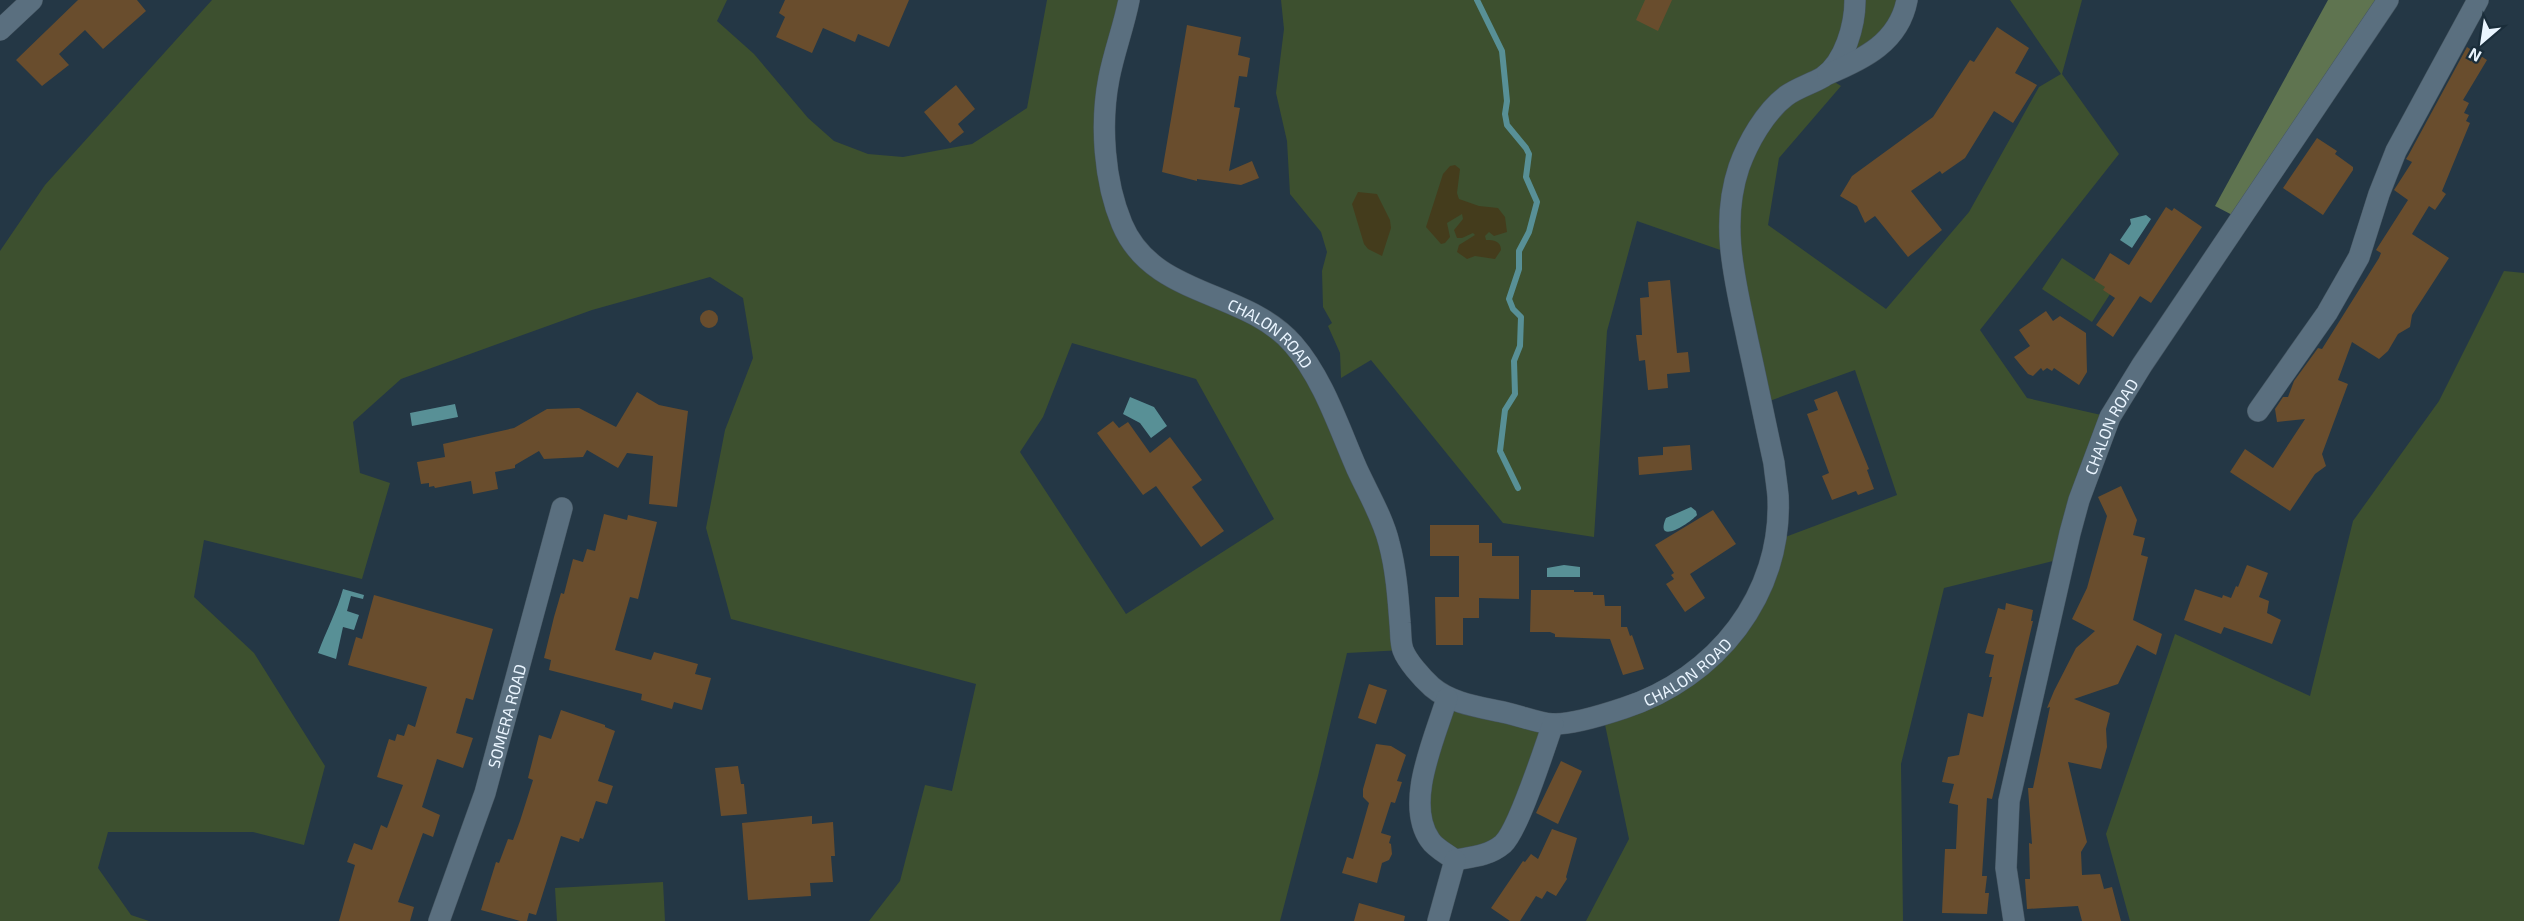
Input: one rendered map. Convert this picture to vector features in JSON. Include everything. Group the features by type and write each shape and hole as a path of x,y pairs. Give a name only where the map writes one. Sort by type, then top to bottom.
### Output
{"street":[{"path":"0,30 32,0"},
{"name":"CHALON ROAD","path":"1129,0 1109,79 1105,124 1112,196 1122,226 1133,244 1152,265 1176,281 1257,316 1280,330 1295,346 1322,392 1389,540 1396,578 1403,650 1429,685 1447,698 1553,724 1603,715 1647,700 1684,680 1718,651 1742,624 1764,581 1775,541 1778,497 1774,462 1729,252 1731,208 1739,168 1760,125 1786,96 1825,76 1841,54 1851,34 1855,18 1855,0"},
{"path":"1825,76 1882,46 1895,31 1904,14 1907,0"},
{"name":"CHALON ROAD","path":"2014,921 2006,868 2009,801 2079,500 2110,417 2148,355 2388,0"},
{"path":"2258,411 2327,313 2359,257 2379,194 2396,151 2478,0"},
{"name":"SOMERA ROAD","path":"439,921 485,793 562,508"},
{"path":"1447,698 1419,792 1419,815 1430,841 1455,860 1482,856 1503,843 1516,824 1553,724"},
{"path":"1438,921 1455,860"}],"shaded area":[{"path":"212,0 727,0 717,21 754,54 808,118 834,141 868,154 903,157 972,144 1027,108 1047,0 1129,0 1105,124 1133,244 1280,330 1377,511 1403,650 1347,653 1280,921 869,921 900,881 925,785 952,791 976,684 731,619 706,528 725,430 753,358 743,298 710,277 592,310 401,379 353,422 360,473 390,483 362,579 204,540 194,597 254,653 325,766 304,845 253,832 108,832 98,868 131,915 149,921 0,921 0,251 45,185","holes":["1072,343 1196,379 1274,519 1126,614 1020,452 1043,417"]},
{"path":"1281,0 1907,0 1904,13 1825,76 1841,86 1779,158 1768,225 1886,309 1969,212 2039,87 2061,74 2010,0 2082,0 2062,74 2119,154 1980,330 2027,398 2110,417 2065,558 1944,588 1901,764 1903,921 1586,921 1629,839 1603,715 1718,651 1775,541 1897,495 1855,370 1761,404 1729,253 1637,221 1607,331 1594,537 1503,523 1371,360 1341,378 1340,353 1328,326 1332,323 1323,307 1322,271 1327,252 1321,232 1290,194 1287,141 1276,93 1284,29"},
{"path":"2328,0 2388,0 2240,219 2215,206"},
{"path":"2146,215 2151,219 2132,248 2120,240 2131,224 2130,219"},
{"path":"2062,258 2112,291 2092,322 2042,289"},
{"path":"2504,271 2524,273 2524,921 2130,921 2106,834 2175,634 2310,696 2353,521 2439,401"},
{"path":"1130,397 1154,407 1167,426 1151,438 1140,423 1123,414"},
{"path":"455,404 458,417 412,426 410,413"},
{"path":"1691,507 1697,515 1693,519 1674,530 1665,531 1666,518"},
{"path":"1564,565 1580,567 1580,577 1547,577 1547,568"},
{"path":"343,589 364,595 363,599 351,596 347,611 359,615 354,630 343,627 336,659 318,653"},
{"path":"1447,698 1553,724 1503,844 1455,860 1430,841 1419,792"},
{"path":"663,882 665,921 557,921 555,888"}],"sand":[{"path":"1455,165 1460,169 1457,193 1459,199 1479,206 1498,208 1505,217 1507,232 1494,236 1489,232 1485,236 1486,240 1500,245 1501,250 1495,259 1475,256 1467,259 1457,252 1459,245 1475,235 1473,233 1457,238 1454,230 1463,219 1462,214 1447,223 1450,237 1445,243 1441,244 1426,227 1443,174 1450,166"},
{"path":"1358,192 1377,194 1390,220 1391,228 1382,256 1368,249 1364,244 1352,204"}],"building":[{"path":"78,0 137,0 146,11 103,49 85,30 59,54 69,65 42,86 16,60"},
{"path":"785,0 909,0 889,47 858,34 855,42 823,28 812,53 776,37 785,17 779,13"},
{"path":"1645,0 1672,0 1658,31 1636,20"},
{"path":"1187,25 1241,37 1238,55 1250,58 1247,77 1239,76 1234,107 1240,108 1229,171 1252,161 1259,178 1241,185 1197,179 1197,181 1162,172"},
{"path":"1997,27 2029,48 2015,73 2037,85 2013,123 1994,111 1965,158 1942,174 1940,171 1911,191 1942,230 1908,257 1875,216 1865,223 1857,206 1840,196 1852,176 1933,117 1970,60 1974,62"},
{"path":"2467,47 2487,60 2463,100 2469,103 2464,113 2469,115 2466,121 2470,123 2442,191 2446,194 2435,210 2429,206 2412,234 2449,258 2412,315 2410,327 2398,334 2388,351 2379,359 2352,342 2338,380 2348,384 2322,454 2326,466 2315,474 2290,511 2230,472 2245,449 2273,468 2305,419 2277,422 2275,409 2283,397 2288,397 2294,381 2318,348 2322,349 2379,258 2381,253 2376,250 2408,200 2394,190 2412,162 2406,159"},
{"path":"956,85 975,109 958,124 964,132 950,143 924,112"},
{"path":"2317,138 2337,151 2335,154 2353,167 2323,215 2283,188"},
{"path":"2166,207 2172,211 2174,208 2202,227 2151,303 2140,296 2113,337 2096,325 2115,298 2103,290 2105,287 2094,280 2110,253 2129,265"},
{"path":"1670,280 1677,353 1688,352 1690,372 1667,374 1668,388 1648,390 1645,360 1639,361 1636,335 1642,335 1640,298 1649,297 1648,282"},
{"path":"709,310 715,313 718,319 715,325 709,328 703,325 700,319 703,313"},
{"path":"2046,311 2053,321 2060,316 2086,333 2087,372 2079,385 2054,368 2052,371 2047,368 2043,371 2041,368 2033,376 2028,374 2014,357 2030,346 2019,330"},
{"path":"1837,391 1869,469 1867,470 1874,489 1858,495 1856,491 1832,500 1822,476 1829,473 1807,414 1818,410 1814,400"},
{"path":"637,392 659,405 688,411 677,507 649,504 653,456 627,453 618,468 587,450 583,457 544,459 539,451 515,465 515,468 495,472 498,489 473,494 471,481 435,488 434,486 429,487 429,483 421,484 417,462 445,457 443,444 514,428 547,409 579,408 616,427"},
{"path":"1113,421 1119,428 1128,422 1150,453 1170,437 1202,480 1192,487 1224,531 1201,547 1156,486 1143,495 1097,433"},
{"path":"1690,445 1692,470 1639,475 1638,457 1663,455 1663,447"},
{"path":"2121,486 2137,520 2133,535 2145,538 2141,555 2148,557 2133,620 2162,634 2156,655 2137,645 2118,684 2074,699 2110,713 2106,729 2107,747 2101,769 2068,762 2087,842 2081,852 2082,875 2100,874 2104,889 2112,887 2121,921 2082,921 2078,906 2027,909 2025,879 2030,879 2029,843 2032,844 2028,788 2033,788 2050,707 2047,708 2054,691 2076,648 2095,631 2072,619 2087,588 2107,516 2098,497"},
{"path":"1713,510 1736,544 1690,574 1705,598 1685,612 1666,584 1674,579 1671,575 1674,573 1655,545"},
{"path":"604,514 627,520 628,515 657,522 638,599 630,597 615,650 651,660 654,652 698,664 695,674 711,678 702,710 674,702 672,709 641,700 642,694 549,670 551,660 544,658 561,593 564,594 573,559 583,562 587,549 595,551"},
{"path":"1430,525 1479,525 1479,543 1492,543 1492,556 1519,556 1519,599 1479,598 1479,618 1463,618 1463,645 1436,645 1435,597 1459,597 1459,556 1430,556"},
{"path":"2247,565 2268,573 2259,597 2269,601 2267,613 2281,620 2272,644 2224,627 2221,634 2184,620 2195,589 2222,598 2223,595 2231,598"},
{"path":"1531,590 1593,592 1593,595 1604,595 1605,606 1621,606 1621,627 1627,627 1630,636 1632,635 1644,669 1623,675 1610,639 1555,637 1555,634 1550,632 1530,632"},
{"path":"374,595 493,629 473,700 466,698 456,733 473,738 463,768 437,759 422,807 440,815 433,837 423,833 398,902 414,907 410,921 339,921 355,865 347,862 354,843 372,850 381,825 387,828 403,785 377,777 389,739 395,741 397,734 404,736 408,724 415,727 427,687 348,665 356,637 362,639"},
{"path":"2006,603 2033,610 2031,621 2033,621 1992,799 1987,798 1982,876 1987,876 1985,893 1989,893 1987,914 1942,913 1945,849 1956,849 1958,805 1949,803 1954,784 1942,782 1948,757 1959,755 1968,713 1983,717 1992,677 1989,677 1994,655 1985,653 1998,608 2005,610"},
{"path":"1369,684 1387,690 1376,724 1358,718"},
{"path":"561,710 605,725 615,731 598,781 613,786 607,804 596,801 583,839 580,838 579,842 561,836 536,915 529,913 527,921 520,921 481,910 496,862 499,863 508,839 513,840 520,821 533,780 528,778 539,735 551,739"},
{"path":"1376,744 1391,746 1406,755 1397,781 1402,782 1395,803 1391,802 1381,833 1391,836 1389,843 1392,854 1389,860 1382,863 1377,883 1342,873 1347,857 1353,859 1369,803 1363,797 1363,789"},
{"path":"1561,761 1582,771 1558,824 1536,813"},
{"path":"738,766 741,784 744,784 747,814 721,816 715,768"},
{"path":"812,816 812,824 833,822 835,856 831,856 833,882 810,883 811,896 748,900 742,823"},
{"path":"1552,829 1577,838 1567,879 1556,896 1547,891 1542,899 1536,896 1520,921 1510,921 1491,908 1523,861 1525,862 1531,854 1538,859"},
{"path":"1359,903 1405,916 1404,921 1354,921"}],"waterway":[{"path":"1477,0 1502,51 1507,125 1529,154 1526,177 1537,202 1529,232 1519,251 1519,269 1509,299 1513,309 1521,317 1520,346 1514,361 1515,394 1505,410 1500,451 1518,488"}]}
